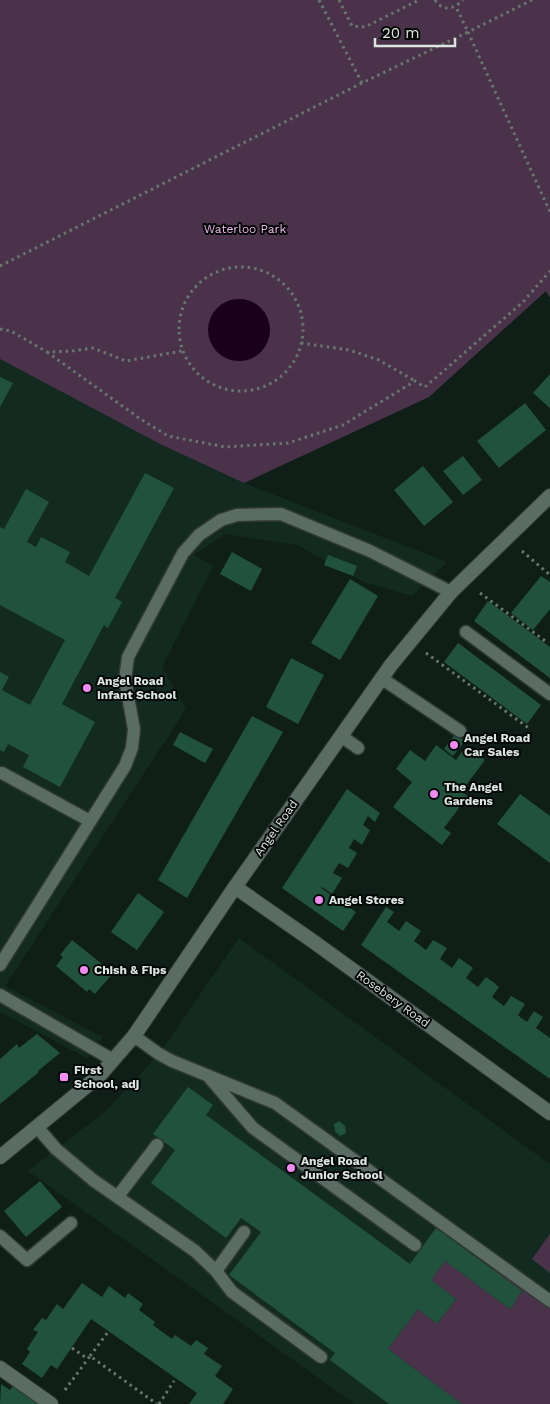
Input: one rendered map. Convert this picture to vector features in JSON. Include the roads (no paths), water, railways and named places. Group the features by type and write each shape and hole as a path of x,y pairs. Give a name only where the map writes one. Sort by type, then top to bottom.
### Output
{"street":[{"name":"Angel Road","path":"0,1157 100,1075 134,1036 234,887 381,678 451,592 550,496"},
{"name":"Rosebery Road","path":"234,887 314,942 550,1114"},
{"path":"0,1368 56,1400"}],"lane":[{"path":"0,965 125,766 132,748 134,729 125,680 128,657 182,553 199,535 221,520 237,515 281,514 370,552 451,592"},
{"path":"466,632 550,694"},
{"path":"381,678 460,731"},
{"path":"341,736 358,748"},
{"path":"2,773 90,821"},
{"path":"0,995 113,1060"},
{"path":"134,1036 159,1054 275,1103 550,1301"},
{"path":"208,1075 253,1128 415,1245"},
{"path":"37,1126 56,1149 93,1180 195,1251 216,1271 232,1292 321,1358"},
{"path":"118,1196 157,1144"},
{"path":"0,1236 27,1260 71,1223"},
{"path":"216,1271 244,1232"}],"place":[{"name":"Angel Road Infant School","path":"87,688"},
{"name":"Angel Road Car Sales","path":"454,745"},
{"name":"The Angel Gardens","path":"434,794"},
{"name":"Angel Stores","path":"319,900"},
{"name":"Chish & Fips","path":"84,970"},
{"name":"First School, adj","path":"64,1077"},
{"name":"Angel Road Junior School","path":"291,1168"}],"park label":[{"name":"Waterloo Park","path":"245,229"}]}
